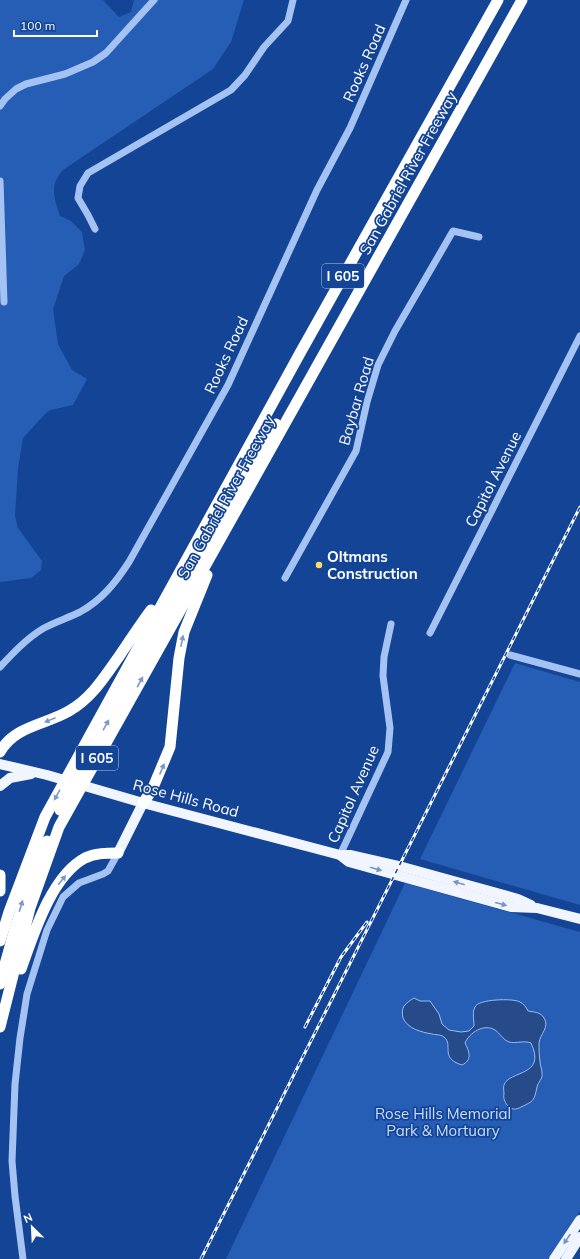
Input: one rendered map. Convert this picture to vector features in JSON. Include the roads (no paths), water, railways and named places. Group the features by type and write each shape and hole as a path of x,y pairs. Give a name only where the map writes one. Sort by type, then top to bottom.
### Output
{"highway":[{"name":"San Gabriel River Freeway","path":"0,941 9,912 45,817 302,348 498,0"},
{"path":"142,638 156,629 304,359 506,0"},
{"path":"0,984 6,958 28,888 60,811 80,770 515,0"},
{"name":"San Gabriel River Freeway","path":"0,1027 30,908 59,827 522,0"},
{"path":"143,803 152,790 170,747 179,658 184,632 196,600 238,507"},
{"path":"0,752 5,743 25,729 68,712 84,701 102,681 190,553"},
{"path":"0,1032 27,952 46,904 60,881 84,858 99,854 118,853"},
{"path":"0,875 0,891"},
{"path":"0,970 12,924 9,912"}],"main road":[{"name":"Rose Hills Road","path":"0,764 47,775 143,803 340,855 349,862 511,907 537,908 580,919"},
{"path":"0,786 10,778 36,773"},
{"path":"118,853 143,803"},
{"path":"554,1259 580,1220"},
{"path":"566,1259 580,1238"}],"street":[{"path":"0,106 4,99 16,89 26,84 65,74 93,62 106,53 154,0"},
{"path":"95,229 78,198 80,186 88,173 231,90 245,76 264,47 288,22 294,0"},
{"name":"Rooks Road","path":"0,667 27,640 43,628 81,612 100,598 116,582 130,562 228,385 316,190 350,128 406,0"},
{"path":"0,181 4,302"},
{"name":"Baybar Road","path":"284,578 356,451 367,402 378,365 395,331 453,231 479,237"},
{"name":"Capitol Avenue","path":"430,634 580,336"},
{"name":"Capitol Avenue","path":"340,855 388,752 390,728 383,676 384,657 391,624"},
{"path":"510,655 580,674"},
{"path":"23,1259 12,1161 15,1084 27,994 47,930 63,897 79,883 104,874 108,871 118,853"}],"railway":[{"path":"201,1259 580,507"},
{"path":"305,1027 341,957 367,922"}],"place":[{"name":"Oltmans Construction","path":"319,565"}],"park label":[{"name":"Rose Hills Memorial Park & Mortuary","path":"443,1122"}]}
